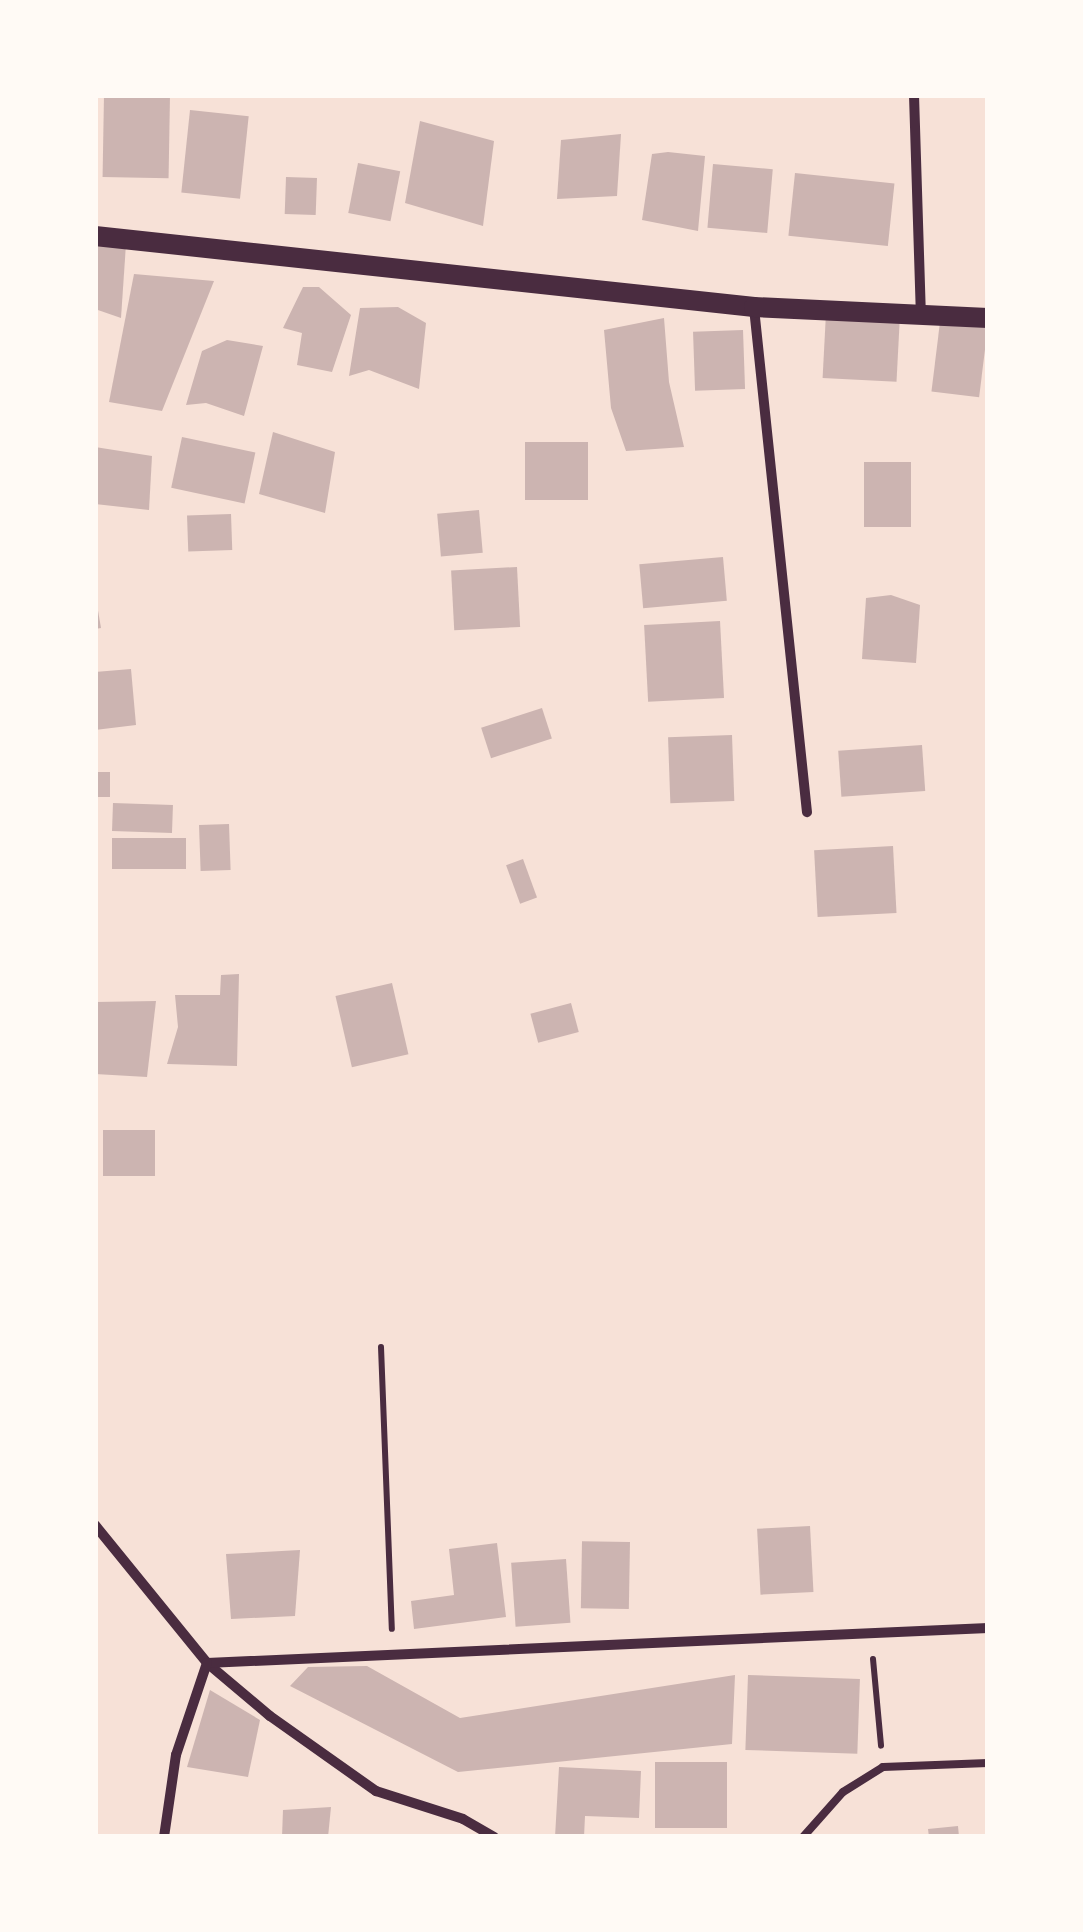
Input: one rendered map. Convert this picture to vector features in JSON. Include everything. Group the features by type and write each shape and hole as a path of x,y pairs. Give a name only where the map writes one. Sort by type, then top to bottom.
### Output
{"main road":[{"path":"95,236 754,307 921,319 988,318"}],"street":[{"path":"914,95 921,319"},
{"path":"754,307 808,812"},
{"path":"95,1525 207,1663 376,1791 464,1819 494,1837"},
{"path":"207,1663 393,1650 988,1628"},
{"path":"164,1837 176,1755 207,1663"}],"lane":[{"path":"803,1837 842,1792 883,1767 988,1763"}],"path":[{"path":"381,1347 393,1650"},
{"path":"871,1635 883,1767"}],"building":[{"path":"104,95 170,96 169,178 103,177"},
{"path":"190,110 249,116 240,199 181,193"},
{"path":"420,121 494,141 483,226 405,203"},
{"path":"621,134 617,196 557,199 561,140"},
{"path":"652,154 705,156 698,231 642,220"},
{"path":"358,163 400,171 390,221 348,213"},
{"path":"713,164 773,169 767,233 707,228"},
{"path":"795,173 894,183 888,246 788,236"},
{"path":"286,177 317,178 316,215 285,214"},
{"path":"95,241 126,244 121,318 95,309"},
{"path":"134,274 214,281 162,411 109,402"},
{"path":"303,287 319,287 351,315 332,372 297,365 302,333 283,328"},
{"path":"398,307 426,323 419,389 369,370 349,376 360,308"},
{"path":"826,313 900,317 896,382 823,378"},
{"path":"664,318 669,382 684,447 626,451 611,408 604,330"},
{"path":"940,322 988,328 979,397 931,391"},
{"path":"743,330 745,389 695,391 693,332"},
{"path":"227,340 263,346 244,416 206,403 186,405 202,351"},
{"path":"273,432 335,452 325,513 259,494"},
{"path":"182,437 255,453 245,503 171,488"},
{"path":"525,442 588,442 588,500 525,500"},
{"path":"95,447 152,456 149,510 95,504"},
{"path":"864,462 911,462 911,527 864,527"},
{"path":"479,510 483,553 441,556 437,514"},
{"path":"231,514 232,550 188,552 187,516"},
{"path":"723,557 727,601 643,608 639,564"},
{"path":"517,567 520,627 454,630 451,570"},
{"path":"95,593 101,628 95,629"},
{"path":"891,595 920,605 916,663 862,659 866,598"},
{"path":"720,621 724,698 648,702 644,625"},
{"path":"131,669 136,725 95,730 95,672"},
{"path":"542,708 552,738 491,758 481,728"},
{"path":"732,735 734,801 670,803 668,737"},
{"path":"922,745 925,791 841,797 838,751"},
{"path":"95,772 110,772 110,797 95,797"},
{"path":"113,803 173,805 172,833 112,831"},
{"path":"229,824 231,870 201,871 199,825"},
{"path":"112,838 186,838 186,869 112,869"},
{"path":"893,846 897,913 818,917 814,850"},
{"path":"523,859 537,898 520,904 506,865"},
{"path":"239,974 237,1066 167,1064 178,1027 175,995 220,995 221,975"},
{"path":"392,983 408,1054 352,1067 335,996"},
{"path":"156,1001 147,1077 95,1074 95,1002"},
{"path":"571,1003 579,1032 538,1043 530,1014"},
{"path":"103,1130 155,1130 155,1176 103,1176"},
{"path":"810,1526 813,1592 761,1595 757,1529"},
{"path":"582,1541 630,1542 629,1609 581,1608"},
{"path":"497,1543 506,1617 414,1629 411,1601 454,1595 449,1549"},
{"path":"300,1550 295,1616 231,1619 226,1554"},
{"path":"566,1559 570,1623 516,1627 511,1563"},
{"path":"367,1666 460,1718 735,1675 732,1744 458,1772 290,1686 308,1667"},
{"path":"748,1675 860,1679 857,1754 745,1750"},
{"path":"210,1690 260,1720 248,1777 187,1767"},
{"path":"655,1762 727,1762 727,1828 655,1828"},
{"path":"559,1767 641,1771 639,1818 585,1816 584,1837 555,1837"},
{"path":"331,1807 328,1837 282,1837 283,1810"},
{"path":"958,1826 959,1837 929,1837 928,1829"}]}
